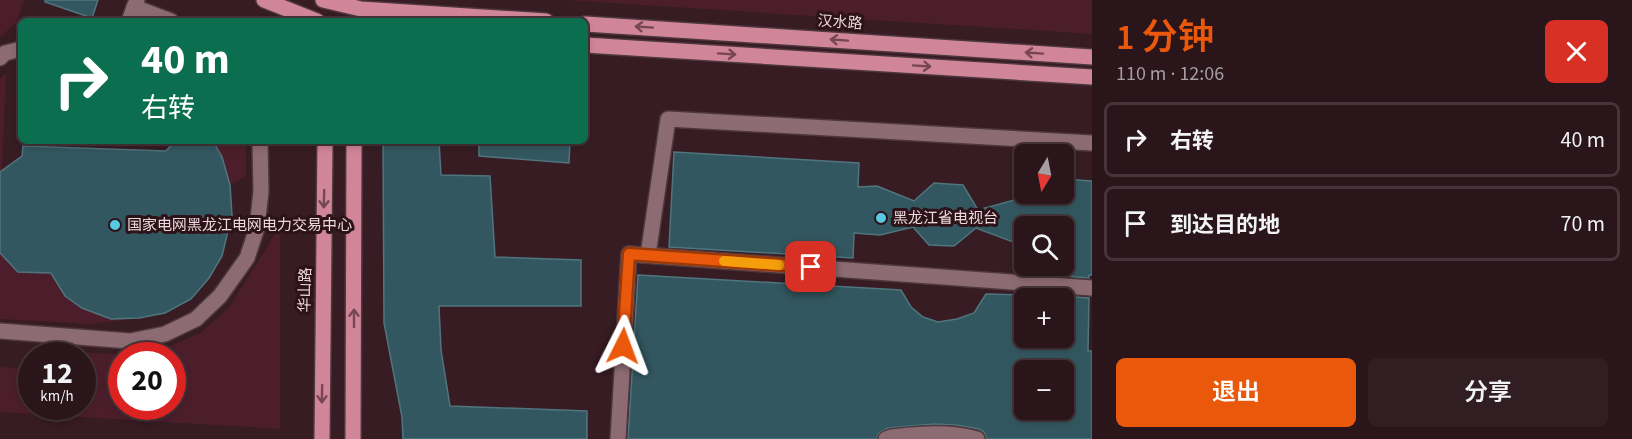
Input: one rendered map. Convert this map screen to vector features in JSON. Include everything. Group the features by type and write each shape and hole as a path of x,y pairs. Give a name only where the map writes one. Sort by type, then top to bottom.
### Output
{"main road":[{"path":"264,0 309,18"},
{"path":"327,18 328,1 361,10 496,18"},
{"name":"汉水路","path":"588,24 1092,57"},
{"path":"588,45 1092,77"},
{"name":"华山路","path":"322,439 325,144"},
{"path":"353,439 354,144"}],"lane":[{"path":"133,9 162,18"},
{"path":"0,58 5,53 18,50"},
{"path":"648,255 668,119 1092,143"},
{"path":"0,331 130,341 165,334 196,319 220,296 247,258 257,228 261,191 260,144"},
{"path":"618,439 629,254 1092,288"},
{"path":"886,439 931,432 977,439"}],"shaded area":[{"path":"0,0 24,0 16,23 0,37"},
{"path":"567,0 1092,0 1092,34"},
{"path":"6,72 2,170 0,172 0,79"},
{"path":"216,144 246,144 246,176 230,185"},
{"path":"280,226 280,429 132,420 186,420 186,342 180,342 200,333 229,308"},
{"path":"0,253 18,272 51,273 65,295 82,308 111,319 139,318 91,324 0,319"},
{"path":"96,353 108,354 108,419 96,418"},
{"path":"0,367 18,368 18,413 0,412"}],"building":[{"path":"45,0 98,0 92,18 45,2"},
{"name":"国家电网黑龙江电网电力交易中心","path":"172,144 215,144 222,157 230,185 232,215 222,256 209,278 191,299 165,313 139,318 111,319 82,308 65,296 51,273 18,272 0,253 0,172 22,156 23,146 166,151"},
{"path":"383,144 439,144 441,175 490,176 495,257 581,260 581,306 439,306 441,350 450,406 587,411 587,439 403,439 402,417 384,323"},
{"path":"479,144 570,144 569,163 479,156"},
{"name":"黑龙江省电视台","path":"674,152 859,163 858,187 877,186 914,201 934,183 963,185 978,210 1014,200 1014,204 1074,204 1074,180 1092,181 1092,275 1089,275 1089,278 1062,276 1074,276 1074,216 1014,216 1014,242 976,228 954,246 929,245 913,227 880,235 854,233 853,258 669,247"},
{"path":"638,275 901,290 911,307 923,317 938,322 974,313 986,294 1014,295 1014,348 1074,348 1074,297 1089,298 1088,351 1092,351 1092,439 987,439 984,432 979,429 934,424 888,428 879,433 876,439 628,439"}],"slow traffic":[{"path":"724,261 779,265"}],"place":[{"name":"黑龙江省电视台","path":"881,218"},
{"name":"国家电网黑龙江电网电力交易中心","path":"115,225"}],"route":[{"path":"623,346 629,254 811,267"}]}
